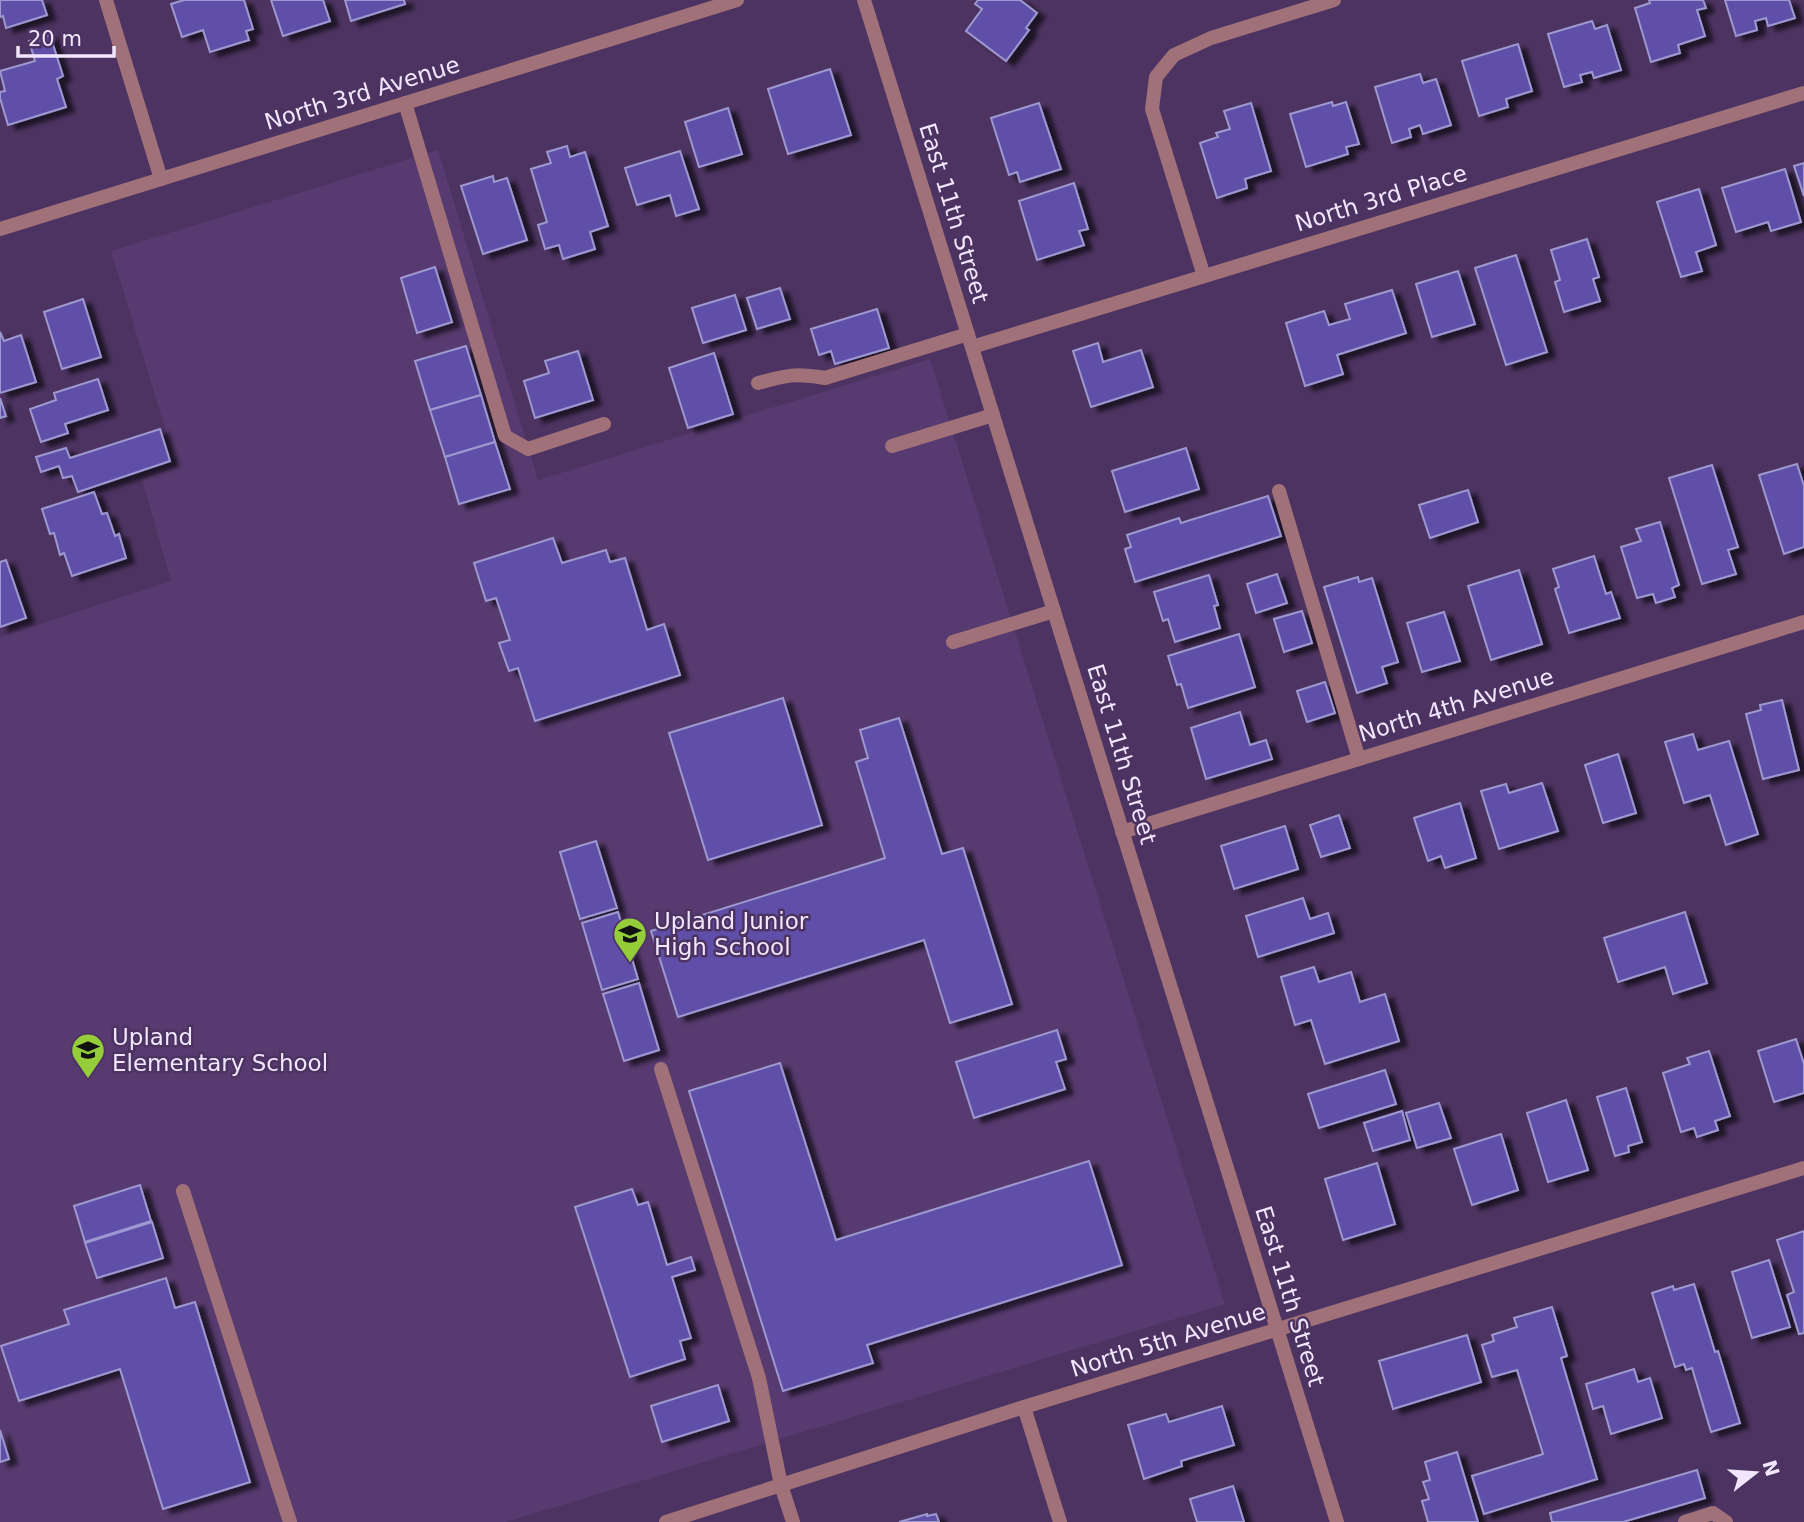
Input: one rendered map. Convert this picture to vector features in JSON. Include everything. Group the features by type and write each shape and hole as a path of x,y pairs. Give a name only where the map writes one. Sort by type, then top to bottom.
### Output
{"street":[{"path":"106,0 161,179"},
{"name":"North 3rd Avenue","path":"0,229 737,0"},
{"name":"East 11th Street","path":"864,0 1337,1522"},
{"path":"1204,276 1152,109 1156,77 1174,55 1210,38 1334,0"},
{"name":"North 3rd Place","path":"758,383 789,374 825,378 1204,276 1804,93"},
{"path":"405,103 505,436 528,450 604,424"},
{"path":"892,446 993,415"},
{"path":"1279,491 1359,759"},
{"path":"953,642 1054,611"},
{"name":"North 4th Avenue","path":"1122,832 1804,622"},
{"path":"661,1069 759,1378 781,1485 793,1522"},
{"name":"North 5th Avenue","path":"666,1522 1024,1407 1804,1168"},
{"path":"183,1191 290,1522"},
{"path":"1024,1407 1060,1522"},
{"path":"1685,1522 1713,1513 1726,1522"}],"shaded area":[{"name":"Upland Junior High School","path":"438,150 538,480 930,359 1225,1304 506,1522 0,1522 0,637 171,581 142,479 177,467 111,251"}],"building":[{"path":"0,0 42,0 47,15 6,28 3,16 0,17"},
{"path":"184,0 244,0 253,29 246,31 249,40 210,52 203,30 182,37 171,4"},
{"path":"271,0 323,0 330,21 283,36"},
{"path":"345,0 404,0 405,4 351,21"},
{"path":"978,0 1020,0 1037,13 1026,28 1029,30 1006,61 966,31 982,9 975,4"},
{"path":"1649,0 1703,0 1706,8 1697,10 1705,36 1678,45 1680,53 1651,62 1635,8 1650,3"},
{"path":"1725,0 1789,0 1795,18 1768,26 1766,18 1755,21 1757,30 1736,36"},
{"path":"1592,21 1595,29 1607,25 1621,70 1594,78 1592,72 1580,75 1582,82 1564,87 1548,34"},
{"path":"50,35 63,76 57,79 66,107 8,125 0,98 0,92 5,91 0,71 35,61 29,41"},
{"path":"1518,44 1532,91 1506,99 1508,107 1479,116 1462,61"},
{"path":"830,69 851,135 788,154 768,89"},
{"path":"1420,74 1423,83 1436,79 1451,125 1423,134 1420,125 1409,129 1411,137 1392,143 1375,87"},
{"path":"1332,102 1333,106 1346,102 1359,144 1346,147 1348,154 1306,167 1290,114"},
{"path":"1039,103 1061,169 1020,182 1017,172 1009,175 991,118"},
{"path":"1251,103 1271,171 1245,179 1247,188 1217,198 1200,143 1218,137 1216,133 1230,129 1224,111"},
{"path":"728,108 742,154 699,167 685,122"},
{"path":"567,146 570,157 585,152 608,226 590,232 595,249 563,259 559,245 545,249 538,225 547,222 531,169 551,163 547,152"},
{"path":"680,151 699,209 676,216 670,195 637,205 625,168"},
{"path":"1804,163 1804,196 1794,166"},
{"path":"1785,169 1801,222 1771,231 1768,222 1736,232 1722,188"},
{"path":"493,176 494,182 507,178 527,240 483,254 461,186"},
{"path":"1074,183 1088,229 1079,231 1084,245 1037,260 1019,201"},
{"path":"1699,189 1716,245 1696,252 1702,271 1681,277 1657,202"},
{"path":"1587,239 1599,277 1593,279 1600,301 1564,312 1555,282 1560,280 1551,250"},
{"path":"1516,255 1547,352 1506,365 1475,268"},
{"path":"435,267 452,322 417,333 401,278"},
{"path":"1458,271 1475,324 1432,337 1416,284"},
{"path":"780,288 790,319 757,329 747,298"},
{"path":"1392,290 1406,333 1337,355 1343,374 1305,386 1286,323 1324,311 1329,325 1350,319 1345,304"},
{"path":"735,295 746,330 703,343 692,308"},
{"path":"83,299 101,357 62,369 44,312"},
{"path":"877,309 889,348 835,364 831,351 819,355 811,329"},
{"path":"0,332 4,341 21,335 36,382 0,393"},
{"path":"1098,343 1103,362 1141,350 1153,387 1091,407 1073,351"},
{"path":"466,346 481,395 430,410 415,361"},
{"path":"578,351 593,400 535,418 524,381 549,373 545,361"},
{"path":"714,353 733,414 688,428 669,368"},
{"path":"98,379 108,410 65,424 68,433 41,442 30,409 56,400 54,393"},
{"path":"481,395 495,442 445,457 430,410"},
{"path":"0,398 6,416 0,418"},
{"path":"160,429 170,461 78,492 72,476 63,478 59,466 41,472 36,457 66,448 70,458"},
{"path":"495,442 510,489 459,504 445,457"},
{"path":"1186,448 1199,489 1125,512 1112,471"},
{"path":"1797,464 1804,486 1804,547 1784,554 1759,475"},
{"path":"1712,465 1738,547 1728,550 1736,574 1702,584 1669,478"},
{"path":"1468,490 1478,522 1430,538 1419,505"},
{"path":"94,492 102,514 107,513 115,536 119,534 126,558 72,576 64,553 60,555 54,533 50,534 42,509"},
{"path":"1268,496 1281,536 1135,582 1125,549 1131,547 1127,535 1179,518 1181,523"},
{"path":"1660,522 1679,585 1672,588 1675,597 1656,603 1653,594 1637,598 1621,547 1641,541 1636,529"},
{"path":"553,538 562,563 606,550 610,562 625,558 647,630 664,624 680,675 535,721 518,668 509,671 499,643 510,640 496,598 486,601 474,563"},
{"path":"1594,556 1606,594 1611,592 1620,618 1569,633 1555,589 1559,587 1553,569"},
{"path":"6,560 26,618 0,627 0,562"},
{"path":"1519,570 1542,644 1491,660 1468,586"},
{"path":"1277,574 1287,603 1256,613 1247,584"},
{"path":"1209,575 1218,605 1214,606 1220,628 1175,642 1168,619 1163,621 1154,592"},
{"path":"1358,577 1359,582 1372,578 1398,662 1382,667 1387,683 1357,693 1324,587"},
{"path":"1302,611 1312,643 1284,652 1274,619"},
{"path":"1444,612 1460,661 1422,672 1407,623"},
{"path":"1239,634 1255,687 1188,708 1168,656"},
{"path":"1325,682 1335,713 1307,722 1297,691"},
{"path":"783,698 822,825 708,860 669,733"},
{"path":"1782,700 1799,770 1763,779 1746,714 1761,710 1760,705"},
{"path":"1240,712 1250,745 1266,740 1272,759 1206,779 1191,728"},
{"path":"899,718 942,854 963,848 1012,1004 950,1023 924,940 678,1017 651,931 885,858 856,762 868,758 860,730"},
{"path":"1693,734 1698,750 1729,741 1758,834 1726,845 1710,795 1684,803 1665,742"},
{"path":"1618,754 1636,813 1603,823 1585,765"},
{"path":"1542,783 1558,831 1499,849 1481,791 1506,784 1509,793"},
{"path":"1460,803 1476,858 1445,868 1441,856 1428,861 1414,818"},
{"path":"1339,815 1350,848 1321,857 1310,825"},
{"path":"1285,826 1298,869 1234,889 1221,846"},
{"path":"596,841 617,908 580,919 560,852"},
{"path":"1303,898 1310,919 1328,913 1334,933 1258,957 1246,916"},
{"path":"618,912 638,979 602,990 582,923"},
{"path":"1685,912 1707,983 1673,994 1665,967 1618,982 1604,938"},
{"path":"1314,967 1319,982 1351,972 1360,1002 1385,994 1399,1041 1325,1064 1311,1020 1295,1025 1281,977"},
{"path":"639,983 659,1050 624,1061 603,994"},
{"path":"1057,1030 1066,1059 1056,1062 1065,1089 974,1118 956,1062"},
{"path":"1796,1039 1804,1064 1804,1093 1774,1102 1758,1051"},
{"path":"1709,1051 1730,1116 1715,1121 1718,1130 1697,1137 1694,1128 1681,1132 1663,1073 1690,1064 1687,1058"},
{"path":"780,1063 836,1240 1089,1161 1122,1265 867,1345 873,1363 783,1391 689,1091"},
{"path":"1385,1070 1396,1104 1319,1128 1308,1094"},
{"path":"1626,1088 1642,1142 1628,1146 1629,1152 1615,1156 1597,1097"},
{"path":"1566,1100 1588,1170 1548,1182 1527,1113"},
{"path":"1439,1103 1451,1138 1417,1148 1406,1113"},
{"path":"1402,1111 1410,1140 1373,1151 1364,1123"},
{"path":"1501,1134 1518,1190 1472,1205 1454,1149"},
{"path":"1377,1163 1395,1224 1343,1240 1325,1179"},
{"path":"140,1185 151,1221 85,1242 74,1206"},
{"path":"632,1189 638,1205 648,1202 667,1265 691,1257 695,1270 672,1277 691,1338 680,1341 685,1359 630,1377 575,1207"},
{"path":"152,1222 163,1258 97,1278 85,1243"},
{"path":"1804,1231 1804,1333 1799,1334 1787,1295 1794,1292 1777,1240"},
{"path":"1769,1260 1790,1327 1752,1338 1732,1272"},
{"path":"166,1278 175,1308 195,1302 250,1482 163,1509 120,1369 19,1401 1,1346 69,1324 64,1310"},
{"path":"1694,1284 1740,1423 1711,1432 1692,1368 1686,1370 1684,1364 1675,1367 1652,1293 1673,1286 1674,1290"},
{"path":"1552,1307 1567,1356 1561,1358 1597,1479 1484,1514 1472,1476 1543,1454 1517,1370 1492,1377 1482,1345 1494,1341 1492,1335 1517,1327 1514,1318"},
{"path":"1467,1335 1481,1382 1393,1409 1379,1361"},
{"path":"1634,1369 1638,1382 1650,1378 1662,1418 1611,1434 1603,1406 1593,1409 1586,1384"},
{"path":"718,1385 729,1421 662,1442 651,1406"},
{"path":"1222,1406 1234,1445 1181,1461 1182,1466 1144,1479 1128,1425 1166,1414 1169,1422"},
{"path":"0,1430 9,1459 0,1462"},
{"path":"1457,1452 1478,1522 1428,1522 1422,1501 1429,1499 1423,1482 1430,1480 1425,1462"},
{"path":"1697,1470 1705,1498 1623,1522 1552,1522 1550,1513"},
{"path":"1233,1486 1244,1522 1197,1522 1190,1499"},
{"path":"936,1514 939,1522 899,1522"}],"place":[{"name":"Upland Junior High School","path":"630,964"},
{"name":"Upland Elementary School","path":"88,1080"}]}
